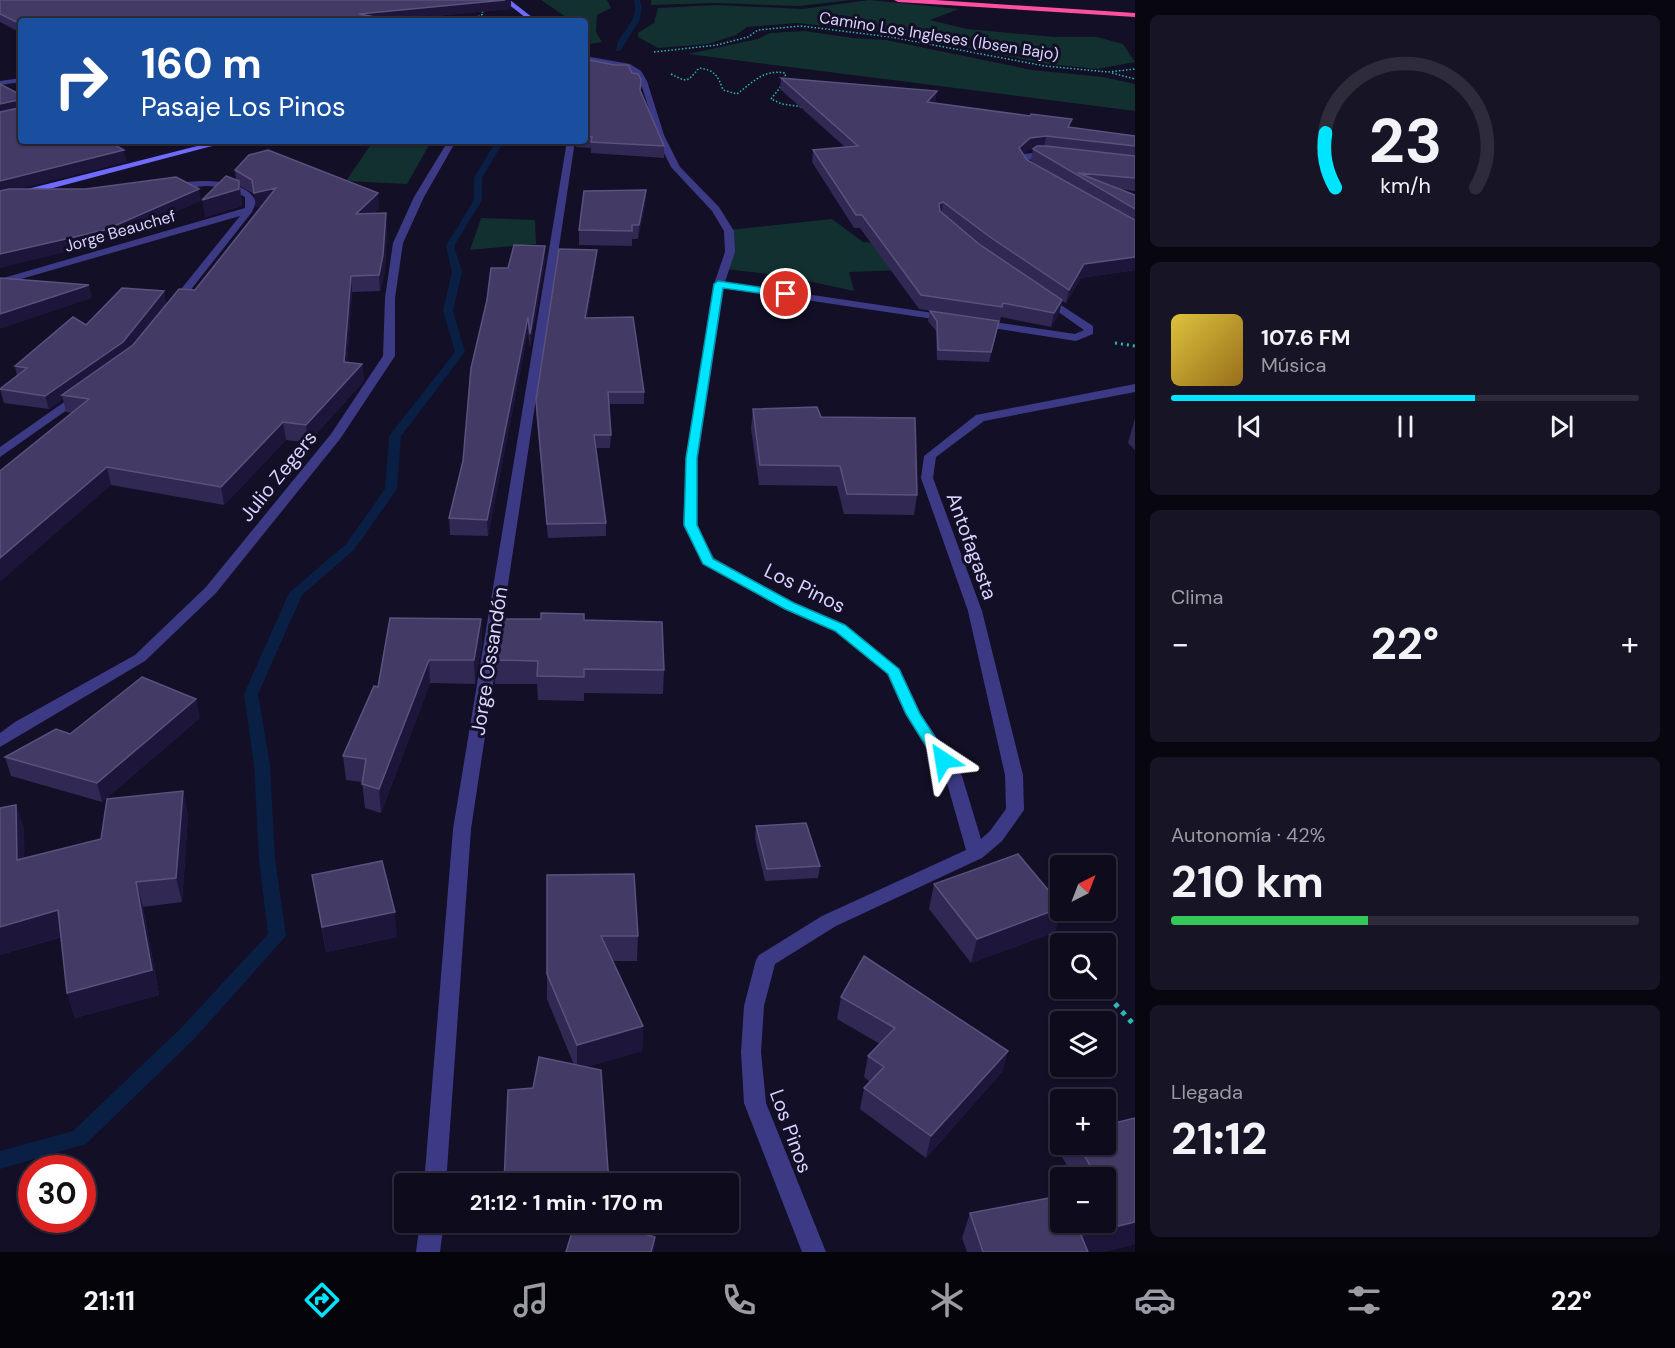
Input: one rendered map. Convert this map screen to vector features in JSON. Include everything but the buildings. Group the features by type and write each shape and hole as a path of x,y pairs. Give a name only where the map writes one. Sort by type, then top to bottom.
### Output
{"highway":[{"path":"898,0 1135,15"},
{"path":"995,0 1135,8"}],"main road":[{"path":"507,0 530,18"},
{"path":"0,199 206,144"}],"street":[{"path":"588,58 624,65"},
{"name":"Los Pinos","path":"624,65 637,71 645,86 658,132 682,177 713,208 729,230 730,257 718,284 692,458 690,525 708,561 789,606 840,628 894,672 913,714 953,776 976,852 829,921 766,960 754,1006 751,1052 754,1103 814,1252"},
{"path":"0,83 18,80"},
{"name":"Julio Zegers","path":"0,741 21,726 140,658 211,590 336,435 389,356 390,297 398,243 419,197 450,144"},
{"name":"Jorge Ossandón","path":"436,1173 462,829 571,144"},
{"path":"1048,180 1024,164 1023,160 1032,154 1061,154"},
{"path":"157,188 209,183 229,185 249,196 251,202 249,210 168,311"},
{"path":"12,196 50,198"},
{"name":"Jorge Beauchef","path":"0,282 249,210"},
{"path":"718,284 1076,338 1089,332 1089,328 1031,288"},
{"path":"0,453 94,385"},
{"name":"Antofagasta","path":"976,852 996,836 1015,810 1014,775 975,611 927,478 930,456 980,418 1135,388"},
{"path":"428,1252 431,1233"}],"path":[{"path":"476,18 483,14 481,5"},
{"name":"Camino Los Ingleses (Ibsen Bajo)","path":"603,61 611,53 640,54 717,45 748,37 758,30 801,27 891,36 1045,66 1108,72 1135,69"},
{"path":"624,65 653,66 684,81 689,80 702,67 717,74 723,90 737,94 763,74 775,71 785,73 786,80 771,99 782,104 805,107"},
{"path":"1108,72 1135,79"},
{"path":"1045,928 1050,933"},
{"path":"1111,999 1135,1026"}],"green space":[{"path":"541,0 607,0 611,8 597,15 596,32 602,42 590,44 588,42 588,18 568,18"},
{"path":"651,0 851,0 799,6 715,3 651,5"},
{"path":"869,0 959,9 930,20 967,29 1055,37 1097,37 1123,44 1135,62 1097,69 1048,64 892,33 797,23 747,27 736,35 708,44 658,48 638,37 638,33 654,23 658,8 716,5 803,9"},
{"path":"805,31 886,40 1032,70 1103,77 1135,84 1135,111 688,54 758,39 770,33"},
{"path":"371,144 429,145 407,184 346,181"},
{"path":"481,218 535,220 536,244 470,250"},
{"path":"832,219 863,242 922,247 952,268 849,272 854,291 785,276 725,269 729,230"}],"waterway":[{"path":"618,50 639,15 637,0"},
{"path":"0,1160 79,1138 188,1033 277,936 267,859 262,765 251,694 296,593 350,547 391,489 395,436 460,352 448,311 457,272 450,246 478,200 478,178 498,144"}],"route":[{"path":"786,294 718,284 692,458 690,525 708,561 789,606 840,628 894,672 913,714 943,760"}]}
